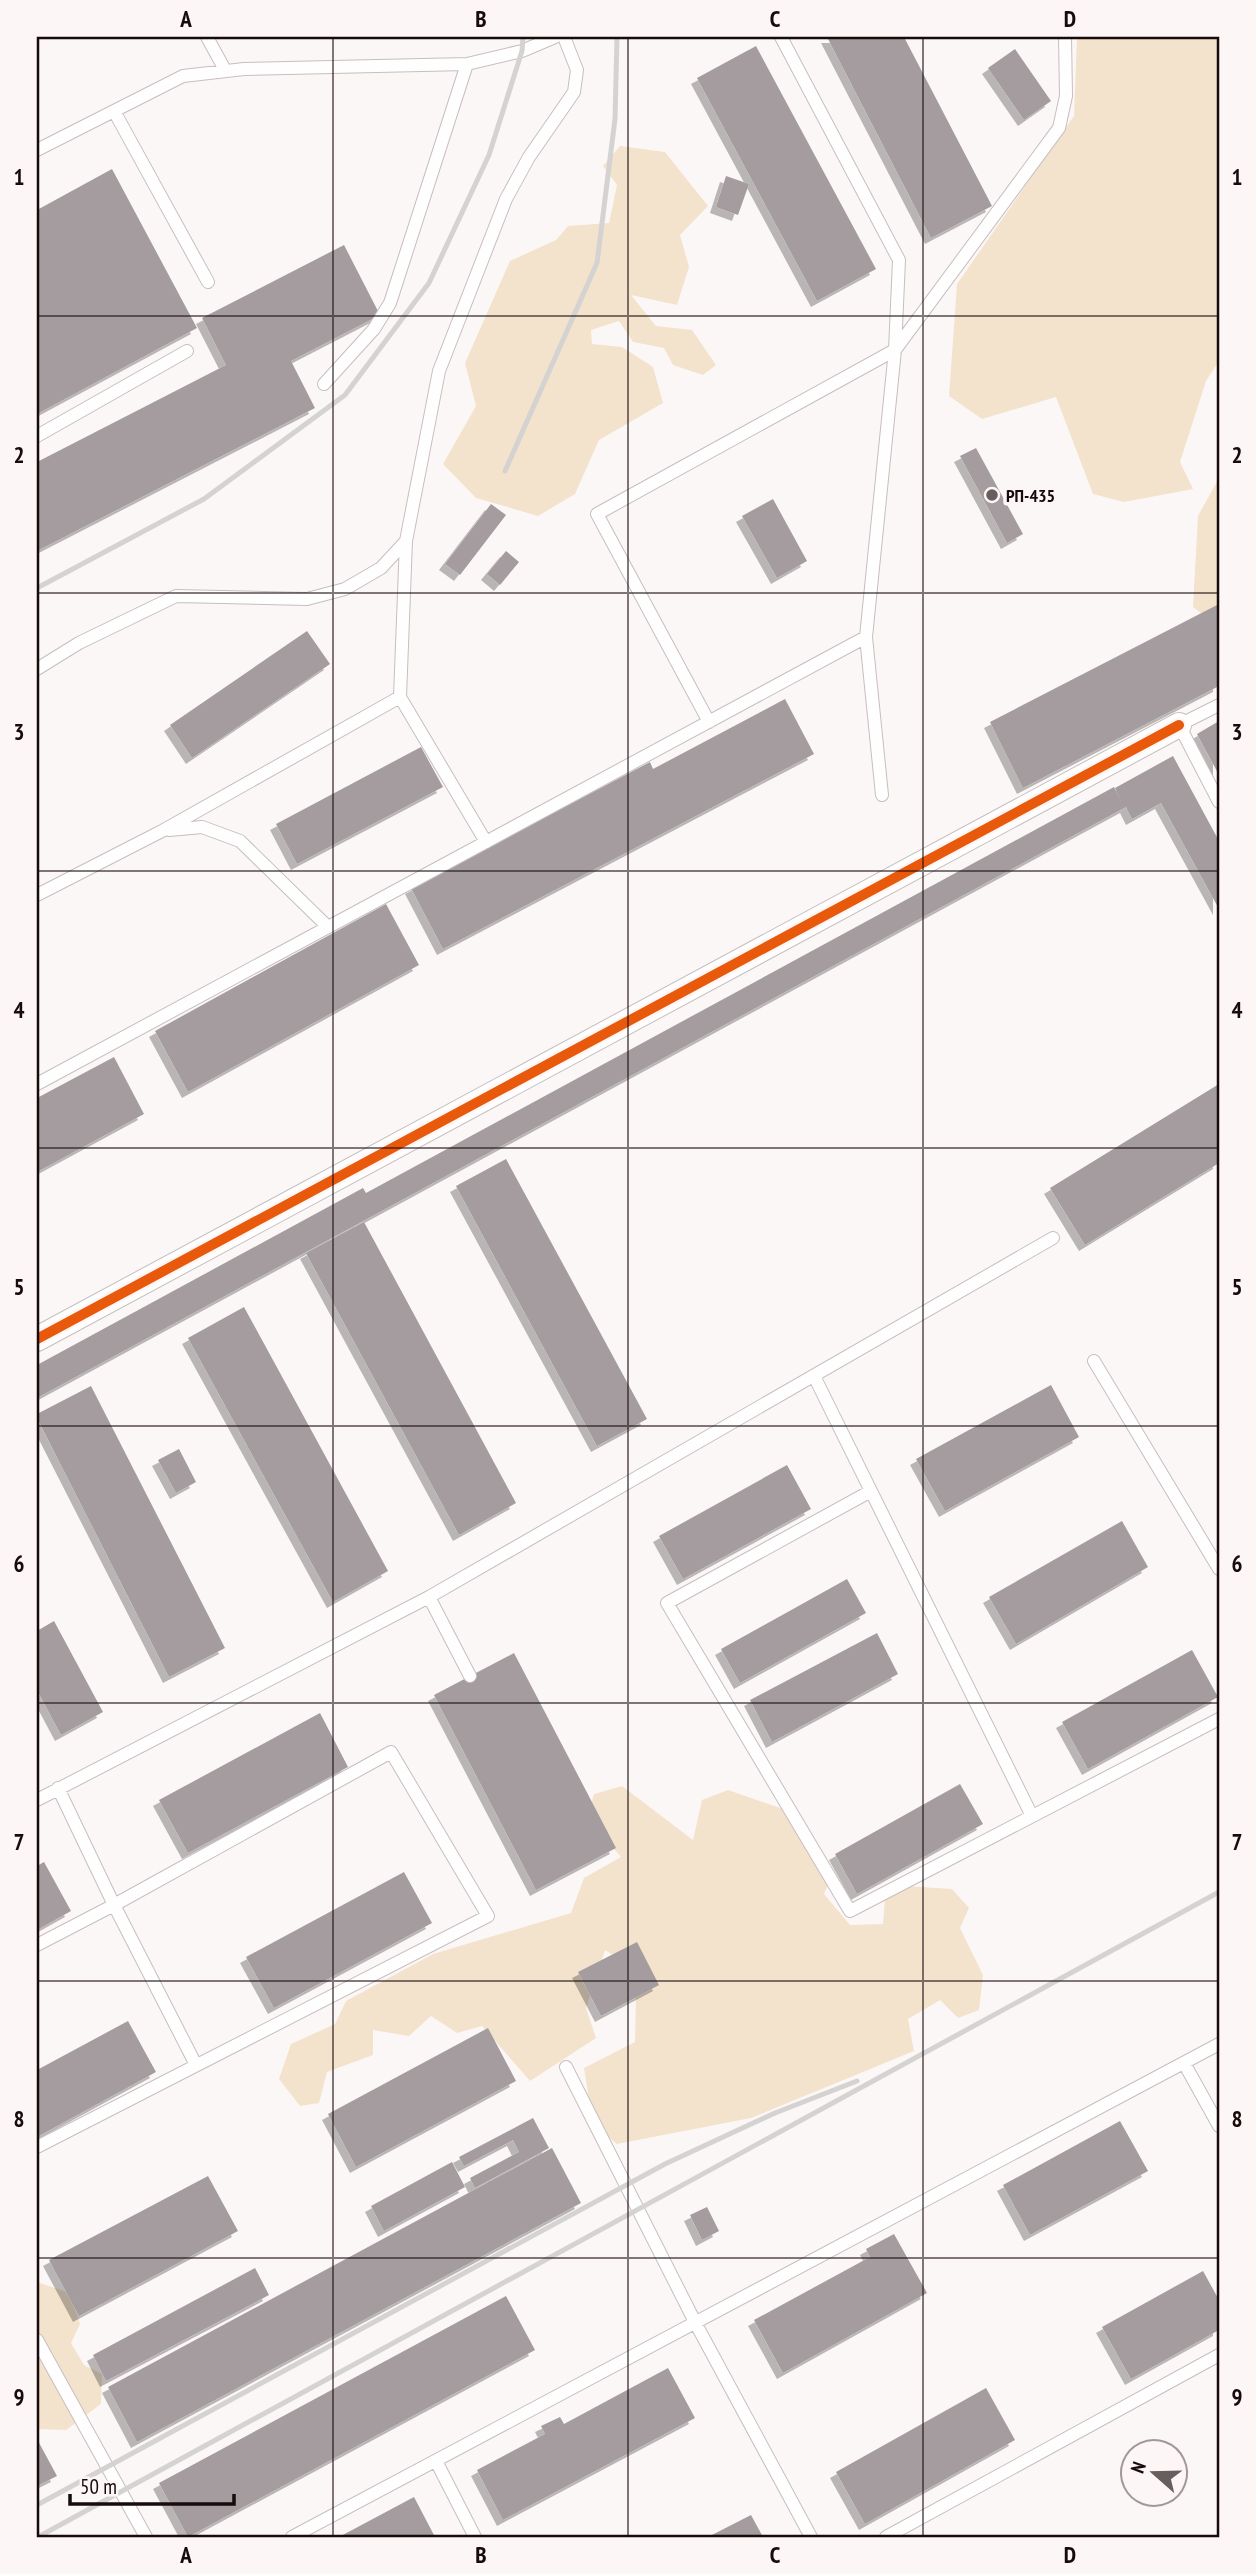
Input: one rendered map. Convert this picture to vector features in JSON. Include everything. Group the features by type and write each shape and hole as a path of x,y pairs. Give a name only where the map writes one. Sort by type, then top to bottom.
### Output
{"street":[{"path":"37,1339 1179,725"}],"lane":[{"path":"207,37 225,70"},
{"path":"37,150 183,76 225,70 467,64 522,51 555,37"},
{"path":"486,842 400,697 406,541 439,371 506,199 529,157 574,92 577,71 564,37"},
{"path":"781,37 899,260 895,350 866,638 882,795"},
{"path":"709,722 597,514 895,350 1059,128 1066,96 1065,37"},
{"path":"324,384 374,328 390,303 467,64"},
{"path":"114,111 208,282"},
{"path":"37,436 187,351"},
{"path":"37,669 79,643 176,596 307,599 345,589 381,568 406,541"},
{"path":"37,1084 866,638"},
{"path":"37,895 162,831 400,697"},
{"path":"1219,705 1179,725 1219,802"},
{"path":"162,831 202,827 240,841 328,927"},
{"path":"37,1800 429,1597 1054,1238"},
{"path":"1094,1361 1219,1569"},
{"path":"814,1376 1031,1816"},
{"path":"871,1491 667,1603 850,1911 1219,1719"},
{"path":"429,1597 470,1676"},
{"path":"37,1945 391,1752 488,1916 37,2147"},
{"path":"58,1788 196,2065"},
{"path":"292,2537 1219,2044"},
{"path":"1184,2063 1219,2126"},
{"path":"566,2067 696,2324 811,2537"},
{"path":"37,2340 146,2537"},
{"path":"886,2537 1219,2354"},
{"path":"436,2461 475,2537"}],"shaded area":[{"path":"1077,37 1219,37 1219,361 1206,381 1180,462 1193,489 1124,502 1093,494 1056,397 982,419 949,396 957,284 1074,116"},
{"path":"620,146 665,152 708,206 680,235 689,267 677,305 631,295 656,326 692,330 716,365 703,375 673,365 664,348 633,342 619,321 591,330 592,344 622,347 653,367 663,403 599,440 575,494 538,516 476,498 443,464 476,406 465,363 510,261 556,240 568,226 609,223 617,185 603,166"},
{"path":"1219,478 1219,627 1193,607 1198,516"},
{"path":"622,1786 693,1840 702,1800 728,1790 789,1811 833,1872 824,1894 850,1925 883,1924 885,1898 906,1886 952,1889 969,1908 960,1928 983,1975 979,2010 958,2018 940,2000 908,2019 914,2051 751,2118 617,2144 593,2125 584,2068 635,2042 636,1991 649,1978 605,1950 586,2008 596,2038 530,2081 482,2026 457,2033 431,2016 409,2036 373,2030 373,2055 327,2072 319,2103 300,2106 279,2079 291,2044 335,2024 346,2001 433,1954 571,1913 584,1878 621,1857 587,1818 594,1794"},
{"path":"37,2282 70,2293 80,2324 71,2343 84,2365 102,2374 101,2404 66,2430 37,2429"}],"building":[{"path":"827,37 904,37 992,206 931,238"},
{"path":"756,46 876,269 817,301 697,78"},
{"path":"1015,49 1051,101 1024,120 988,68"},
{"path":"112,169 197,328 37,414 37,210"},
{"path":"726,176 749,184 738,215 716,207"},
{"path":"344,245 380,315 291,361 315,408 37,551 37,462 226,365 202,318"},
{"name":"РП-435","path":"976,448 1023,534 1007,543 960,456"},
{"path":"773,499 807,561 777,578 742,516"},
{"path":"491,504 506,515 460,575 445,564"},
{"path":"506,551 519,562 500,585 487,574"},
{"path":"1219,604 1219,686 1023,788 990,722"},
{"path":"307,631 330,664 192,758 170,725"},
{"path":"785,699 814,754 443,949 411,888 650,762 653,769"},
{"path":"1219,721 1219,775 1197,734"},
{"path":"421,747 443,787 297,864 276,824"},
{"path":"1173,756 1219,841 1219,909 1161,803 1132,819 1126,807 37,1398 37,1365 363,1188 366,1193 1114,787 1122,803 1115,788"},
{"path":"386,904 419,965 188,1092 155,1031"},
{"path":"114,1057 144,1114 37,1172 37,1098"},
{"path":"1219,1084 1219,1163 1085,1245 1050,1188"},
{"path":"506,1159 647,1419 597,1446 456,1186"},
{"path":"364,1222 516,1503 459,1535 306,1253"},
{"path":"244,1307 388,1571 333,1602 188,1338"},
{"path":"1051,1385 1079,1437 945,1511 916,1459"},
{"path":"91,1386 225,1648 169,1677 37,1418 37,1414"},
{"path":"179,1449 196,1482 176,1493 158,1460"},
{"path":"787,1465 811,1509 683,1579 659,1536"},
{"path":"1122,1521 1148,1567 1016,1644 989,1597"},
{"path":"847,1579 866,1613 740,1683 721,1649"},
{"path":"54,1621 103,1712 61,1735 37,1690 37,1631"},
{"path":"877,1633 898,1674 772,1742 750,1700"},
{"path":"1192,1650 1218,1697 1088,1769 1062,1722"},
{"path":"514,1653 616,1848 536,1890 434,1695"},
{"path":"320,1713 348,1767 188,1853 159,1800"},
{"path":"960,1784 983,1824 857,1894 835,1854"},
{"path":"44,1862 71,1911 37,1930 37,1866"},
{"path":"404,1872 432,1923 274,2008 246,1957"},
{"path":"637,1942 659,1985 601,2016 578,1972"},
{"path":"128,2021 156,2072 37,2137 37,2070"},
{"path":"488,2028 516,2081 356,2167 328,2114"},
{"path":"533,2118 549,2148 475,2188 470,2178 519,2152 513,2140 464,2166 459,2157"},
{"path":"1120,2121 1148,2171 1030,2235 1003,2185"},
{"path":"552,2148 581,2203 137,2442 108,2387"},
{"path":"452,2162 465,2187 384,2231 371,2206"},
{"path":"208,2176 238,2231 79,2316 49,2260"},
{"path":"707,2207 719,2231 702,2240 690,2215"},
{"path":"894,2234 927,2293 783,2373 754,2320 870,2257 866,2249"},
{"path":"255,2268 269,2295 106,2381 93,2355"},
{"path":"1203,2271 1219,2300 1219,2330 1131,2379 1102,2327"},
{"path":"506,2296 535,2350 188,2537 159,2483"},
{"path":"668,2368 695,2418 503,2520 477,2470 545,2434 541,2426 560,2417 564,2424"},
{"path":"986,2388 1015,2440 865,2524 836,2472"},
{"path":"37,2439 57,2476 37,2486"},
{"path":"414,2497 435,2537 339,2537"},
{"path":"751,2515 763,2537 708,2537"}],"railway":[{"path":"37,588 204,499 345,395 429,283 489,155 522,51 523,37"},
{"path":"505,471 597,263 615,119 617,37"},
{"path":"38,2537 1219,1892"},
{"path":"37,2505 665,2164 775,2113 857,2081"}],"cycle path":[{"path":"37,1339 1179,725"}],"place":[{"name":"РП-435","path":"992,495"}]}
